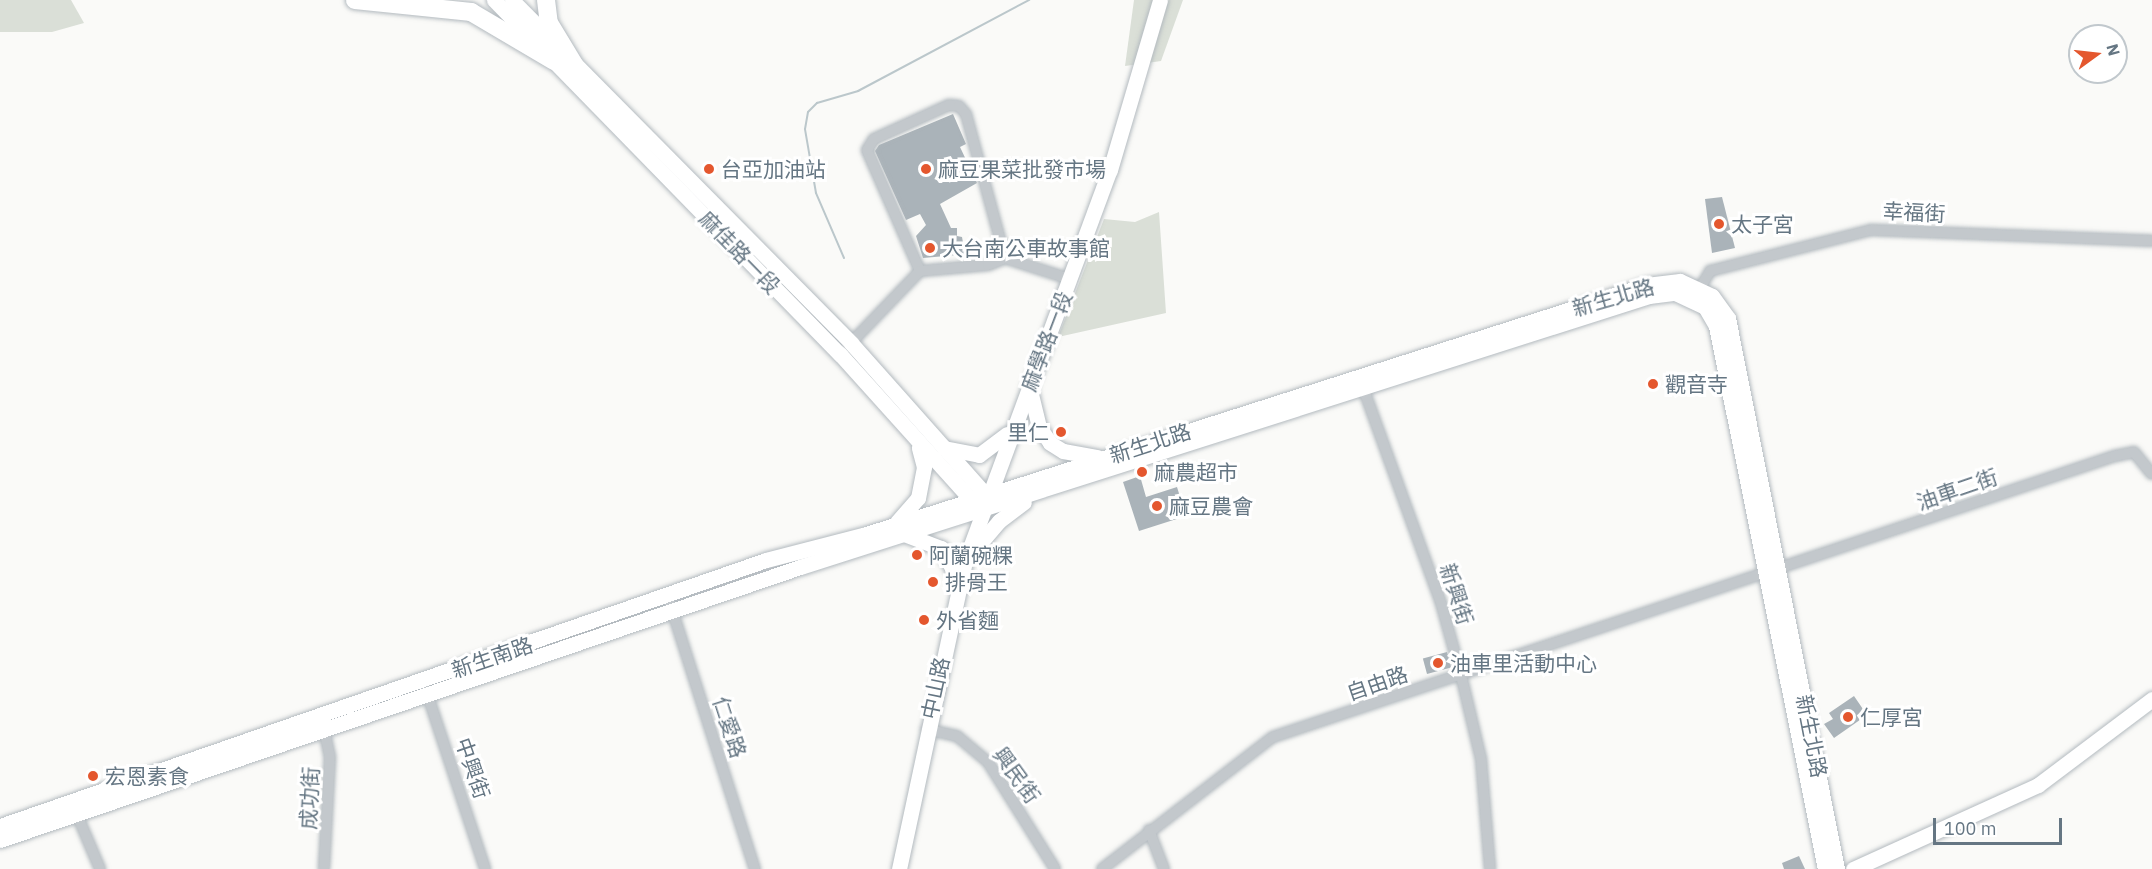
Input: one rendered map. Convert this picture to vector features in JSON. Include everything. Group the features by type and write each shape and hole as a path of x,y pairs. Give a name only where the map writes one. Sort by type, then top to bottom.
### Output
{"highway":[{"path":"355,0 471,12 504,27 554,61"},
{"path":"546,0 549,23 575,66"}],"main road":[{"name":"麻佳路一段","path":"494,0 845,348 918,446 976,505"},
{"name":"麻佳路一段","path":"512,0 986,495"},
{"name":"麻學路一段","path":"986,495 1070,279 1145,63 1160,0"},
{"name":"新生北路","path":"976,505 1041,493 1646,285 1680,281 1728,318 1825,869"},
{"name":"新生北路","path":"986,495 1361,382"},
{"path":"1029,386 1035,417 1050,443 1081,457 1106,458"},
{"path":"938,445 979,455 1011,430"},
{"path":"918,446 924,467 918,498 898,529 941,548 960,582"},
{"path":"965,561 999,521 1041,493"},
{"name":"新生南路","path":"0,840 74,808 670,603 976,505 986,495"},
{"name":"中山路","path":"899,869 926,729 976,505"},
{"name":"新生北路","path":"1774,573 1837,869"},
{"name":"新生南路","path":"0,826 74,808 324,729 425,688"},
{"path":"1853,869 2038,785 2152,699"}],"street":[{"path":"920,271 867,150 874,139 949,105 958,106 966,114 1005,258"},
{"name":"幸福街","path":"1697,293 1710,271 1871,230 2152,242"},
{"path":"845,348 920,271 988,265 1005,258 1070,279"},
{"name":"新興街","path":"1361,382 1441,603 1461,675 1481,759 1490,869"},
{"name":"油車二街","path":"1774,573 2115,456 2134,452 2152,474"},
{"name":"自由路","path":"1102,869 1149,830 1273,737 1774,573"},
{"name":"仁愛路","path":"670,603 755,869"},
{"name":"中興街","path":"425,688 485,869"},
{"name":"成功街","path":"324,729 330,757 324,869"},
{"name":"興民街","path":"926,729 957,735 988,762 1055,869"},
{"path":"74,808 100,869"},
{"path":"1149,830 1164,869"}],"shaded area":[{"path":"0,0 71,0 84,23 52,32 0,32"},
{"path":"1134,0 1183,0 1161,61 1125,66"},
{"path":"1159,212 1166,313 1058,337 1104,219 1135,222"}],"building":[{"name":"麻豆果菜批發市場","path":"953,114 966,144 960,147 977,183 940,204 951,228 957,228 957,236 962,237 966,259 957,255 923,258 916,236 926,225 920,214 906,220 875,151 879,145"},
{"name":"太子宮","path":"1722,197 1735,248 1712,253 1705,199"},
{"name":"麻豆農會","path":"1140,476 1146,497 1177,487 1186,516 1139,531 1123,482"},
{"name":"油車里活動中心","path":"1447,652 1451,667 1427,674 1423,658"},
{"name":"仁厚宮","path":"1854,696 1867,715 1834,738 1824,724 1833,719 1829,713"},
{"path":"1799,856 1805,869 1784,869 1782,863"}],"waterway":[{"path":"844,258 816,193 805,129 808,112 817,103 858,91 1029,0"}],"place":[{"name":"台亞加油站","path":"709,169"},
{"name":"麻豆果菜批發市場","path":"926,169"},
{"name":"太子宮","path":"1719,224"},
{"name":"大台南公車故事館","path":"930,248"},
{"name":"觀音寺","path":"1653,384"},
{"name":"里仁","path":"1061,432"},
{"name":"麻農超市","path":"1142,472"},
{"name":"麻豆農會","path":"1157,506"},
{"name":"阿蘭碗粿","path":"917,555"},
{"name":"排骨王","path":"933,582"},
{"name":"外省麵","path":"924,620"},
{"name":"油車里活動中心","path":"1438,663"},
{"name":"仁厚宮","path":"1848,717"},
{"name":"宏恩素食","path":"93,776"}]}
